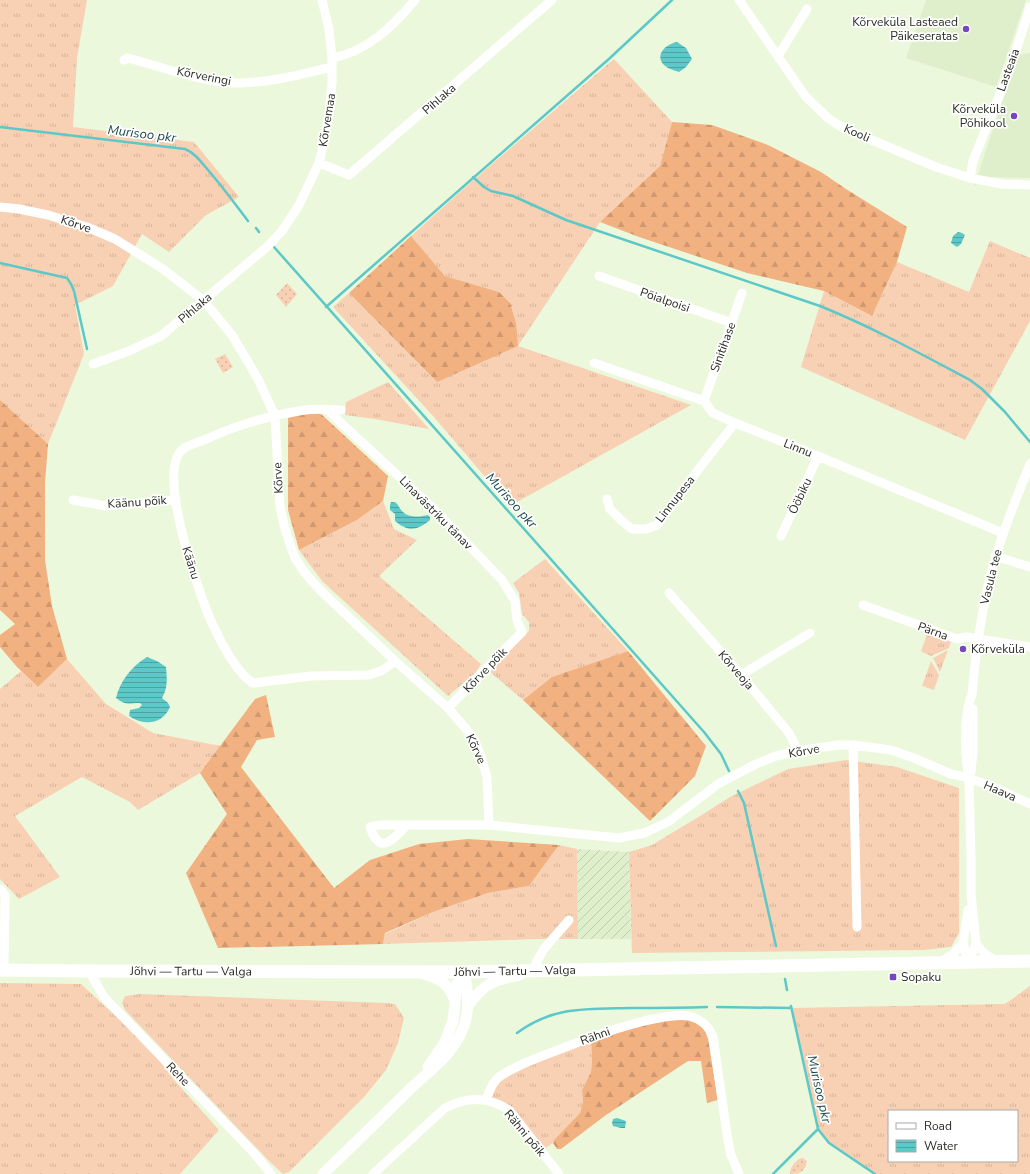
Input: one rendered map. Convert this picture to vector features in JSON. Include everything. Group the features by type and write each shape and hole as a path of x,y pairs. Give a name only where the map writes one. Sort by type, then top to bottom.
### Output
{"highway":[{"name":"Jõhvi — Tartu — Valga","path":"2,970 464,972 1030,961"}],"main road":[{"path":"414,971 436,978 446,984 455,1000"},
{"path":"468,1006 486,985 503,978 537,971"},
{"path":"416,1084 444,1044 453,1021 458,984 464,972"},
{"path":"323,1174 416,1084 434,1069 455,1044 464,1025 468,1006 467,985 464,972"}],"street":[{"name":"Kõrvemaa","path":"282,231 299,205 319,163 329,114 332,62 329,29 322,0"},
{"name":"Kõrveringi","path":"124,60 128,58 211,80 241,83 295,76 358,50 382,34 415,0"},
{"name":"Pihlaka","path":"319,163 349,175 552,0"},
{"name":"Kooli","path":"739,0 806,97 828,118 843,128 936,166 970,178 1002,184 1030,185"},
{"name":"Lasteaia","path":"970,178 973,161 1010,68 1030,7"},
{"path":"778,56 807,9"},
{"name":"Kõrve","path":"0,207 48,215 87,227 115,239 163,269 204,301 232,335 258,379 275,416 280,507 285,529 295,558 305,573 320,590 395,661 448,708 473,737 481,756 487,777 489,825"},
{"name":"Pihlaka","path":"93,364 129,351 161,336 267,247 282,231"},
{"name":"Pöialpoisi","path":"599,276 732,323"},
{"name":"Sinitihase","path":"704,401 742,293"},
{"name":"Linnu","path":"594,363 704,401 713,413 734,423 818,456 1003,533"},
{"name":"Käänu","path":"341,410 306,410 253,421 219,433 182,450 175,459 174,472 180,527 193,574 212,622 232,660 247,679 253,683 311,676 369,675 383,670 395,661"},
{"name":"Linavästriku tänav","path":"326,410 433,508 502,580 515,601 517,620 522,632"},
{"name":"Linnupesa","path":"607,499 610,509 632,529 646,529 657,525 734,423"},
{"name":"Ööbiku","path":"781,536 818,456"},
{"name":"Vasula tee","path":"969,961 976,944 971,893 972,857 969,779 966,767 966,732 969,700 972,695 977,639 996,556 1003,533 1030,464"},
{"name":"Käänu põik","path":"73,500 106,506 176,500"},
{"path":"996,556 1030,567"},
{"name":"Kõrveoja","path":"669,593 741,675 789,733 798,750"},
{"name":"Pärna","path":"863,605 957,639 966,638 1029,644"},
{"name":"Kõrve põik","path":"448,708 522,632"},
{"path":"741,675 810,633"},
{"name":"Kõrve","path":"407,825 391,841 386,843 381,843 373,838 370,827 380,825 407,825 489,825 619,838 644,833 668,822 718,784 756,764 776,756 798,750 838,745 854,745 891,750 951,774 969,779"},
{"path":"854,745 857,927"},
{"name":"Haava","path":"969,779 989,785 1030,804"},
{"path":"0,889 5,895 2,970"},
{"name":"Vasula tee","path":"969,961 964,952 963,943 971,893"},
{"path":"537,971 543,950 570,920"},
{"path":"940,962 953,954 963,943"},
{"path":"976,944 985,954 996,961"},
{"name":"Rehe","path":"90,971 104,997 253,1152 271,1174"},
{"name":"Rähni","path":"486,1100 493,1083 501,1075 524,1063 591,1037 630,1024 669,1016 688,1016 701,1020 708,1027 713,1037 728,1141 739,1174"},
{"path":"373,1174 445,1108 456,1102 467,1100 486,1100"},
{"name":"Rähni põik","path":"486,1100 500,1104 510,1112 559,1174"}],"shaded area":[{"name":"Kõrveküla Lasteaed Päikeseratas","path":"926,0 1026,0 996,87 906,58"},
{"name":"Kõrveküla Põhikool","path":"1030,53 1030,178 988,177 974,186 1018,55"},
{"path":"577,849 629,852 631,939 578,939"}],"green space":[{"path":"0,0 87,0 77,58 73,127 194,142 239,197 206,215 169,252 142,234 113,286 75,305 84,354 48,444 0,400"},
{"path":"614,59 672,122 660,166 600,222 518,346 691,405 510,506 434,417 333,307 349,293 437,382 499,292 445,276 411,236 471,182"},
{"path":"672,122 712,125 768,145 821,172 907,227 897,262 872,316 824,291 747,273 639,237 600,222 660,166"},
{"path":"411,236 445,276 499,292 510,303 516,323 518,346 437,382 349,293"},
{"path":"990,241 1030,258 1030,321 965,440 801,367 824,291 872,316 897,262 969,292"},
{"path":"287,283 297,294 286,307 276,295"},
{"path":"225,354 233,367 223,373 215,359"},
{"path":"388,382 429,429 345,415 346,402"},
{"path":"0,400 48,444 45,483 45,560 52,606 67,659 38,687 17,667 0,647 0,635 15,624 0,610"},
{"path":"320,413 388,476 383,501 357,520 299,550 288,510 288,418 305,414"},
{"path":"383,501 394,529 417,540 379,576 481,664 476,672 448,696 322,581 299,550 357,520"},
{"path":"545,559 628,651 553,677 523,700 489,671 529,631 529,622 522,614 519,593 513,583"},
{"path":"928,632 951,641 949,648 931,656 922,652 921,651"},
{"path":"948,650 940,672 933,658"},
{"path":"628,651 706,746 695,776 650,821 523,700 552,677"},
{"path":"67,659 106,704 153,733 221,746 200,773 138,810 130,802 82,777 15,816 60,877 19,899 0,879 0,689 21,671 38,687"},
{"path":"931,661 939,675 934,690 922,686"},
{"path":"266,695 275,737 257,740 241,767 334,888 370,860 419,844 468,839 559,845 529,886 488,893 433,912 385,933 383,944 218,948 186,873 227,814 200,773 255,699"},
{"path":"846,760 897,767 959,788 959,933 951,947 924,950 632,953 629,852 652,845 730,797 788,769"},
{"path":"559,845 577,849 578,939 383,944 385,934 433,912 488,893 529,886"},
{"path":"0,983 81,984 150,1048 175,1081 219,1130 180,1174 0,1174"},
{"path":"1030,986 1030,1174 875,1174 829,1143 818,1129 791,1008 1005,1004"},
{"path":"140,994 387,1003 395,1004 404,1018 398,1043 386,1070 364,1097 289,1172 283,1174 125,1010 122,1003 125,996"},
{"path":"688,1016 704,1028 708,1039 718,1100 707,1103 701,1061 688,1061 606,1115 561,1149 557,1149 553,1143 554,1140 580,1113 583,1102 582,1090 591,1072 591,1037"},
{"path":"591,1037 591,1072 582,1090 583,1102 580,1113 554,1140 553,1143 541,1151 510,1111 486,1100 501,1075"},
{"path":"801,1158 807,1161 804,1170 800,1173 790,1174 793,1164"}],"water":[{"path":"677,42 686,48 692,59 686,67 679,72 664,65 660,57 665,48"},
{"path":"958,232 965,235 961,244 957,247 951,243 953,236"},
{"path":"391,502 396,503 401,510 408,515 428,515 430,520 417,528 412,529 404,527 395,521 395,514 390,510"},
{"path":"147,657 166,667 166,687 162,698 170,707 167,713 152,722 141,721 129,716 130,710 139,708 142,705 140,703 125,703 116,698 120,686 127,674"},
{"path":"617,1118 626,1121 625,1128 613,1126 613,1119"}],"waterway":[{"path":"326,307 610,58 672,0"},
{"name":"Murisoo pkr","path":"0,127 185,149 192,153 200,161 248,221"},
{"path":"473,177 491,191 513,196 566,220 820,306 896,341 970,380 982,389 1005,412 1030,442"},
{"name":"Murisoo pkr","path":"256,228 259,232"},
{"name":"Murisoo pkr","path":"274,247 704,732 721,754 729,771"},
{"path":"0,263 67,278 74,291 87,349"},
{"name":"Murisoo pkr","path":"738,791 744,803 776,946"},
{"name":"Murisoo pkr","path":"785,979 787,990"},
{"name":"Murisoo pkr","path":"791,1006 818,1129 829,1143 875,1174"},
{"path":"517,1033 530,1024 544,1018 558,1013 571,1011 586,1009 707,1007"},
{"path":"717,1007 791,1008"},
{"path":"773,1174 818,1129"}],"place":[{"name":"Kõrveküla Lasteaed Päikeseratas","path":"966,29"},
{"name":"Kõrveküla Põhikool","path":"1014,116"},
{"name":"Kõrveküla","path":"963,649"},
{"name":"Sopaku","path":"893,977"}]}
